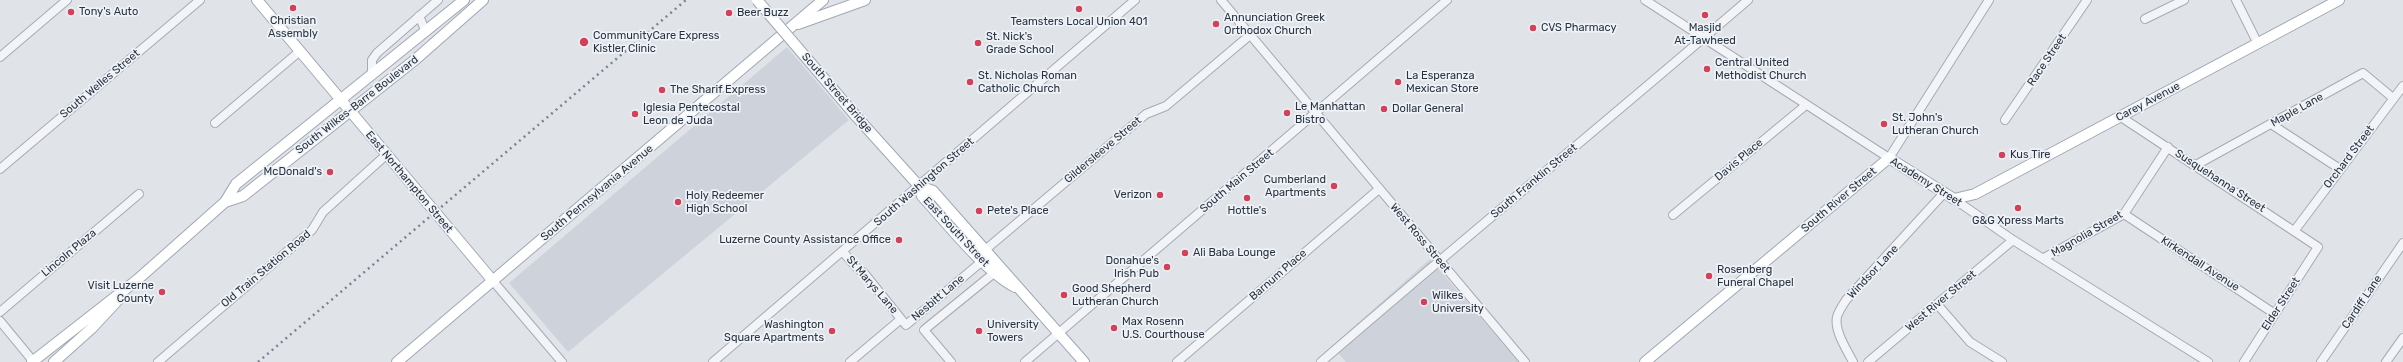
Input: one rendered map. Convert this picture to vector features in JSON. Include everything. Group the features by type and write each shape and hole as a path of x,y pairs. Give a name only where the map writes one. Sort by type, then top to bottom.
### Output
{"main road":[{"name":"East Northampton Street","path":"257,0 492,281"},
{"name":"South Wilkes-Barre Boulevard","path":"33,362 137,280 225,202 236,184 464,0"},
{"name":"South Wilkes-Barre Boulevard","path":"225,202 243,196 416,59 483,0"},
{"name":"South Street Bridge","path":"756,0 855,115 919,186"},
{"name":"South Pennsylvania Avenue","path":"397,362 823,0"},
{"name":"South Pennsylvania Avenue","path":"796,24 865,0"},
{"name":"Carey Avenue","path":"1954,199 1975,194 2339,0"},
{"name":"Academy Street","path":"1889,158 1954,199"},
{"name":"South River Street","path":"1645,362 1889,158"},
{"name":"East South Street","path":"919,186 922,196 1017,288 1084,362"},
{"name":"East South Street","path":"984,255 994,273 1001,280 1017,288"},
{"name":"South Wilkes-Barre Boulevard","path":"54,362 92,328 137,280"}],"street":[{"path":"0,57 67,0"},
{"path":"199,1 209,0"},
{"path":"372,74 372,60 377,53 438,0"},
{"name":"South Washington Street","path":"713,362 1135,0"},
{"name":"West Ross Street","path":"1221,0 1523,359"},
{"name":"South Main Street","path":"1025,362 1448,0"},
{"name":"Academy Street","path":"1645,0 1889,158"},
{"name":"South Franklin Street","path":"1321,362 1439,260 1748,0"},
{"name":"South River Street","path":"1889,158 1989,0"},
{"name":"Race Street","path":"2005,120 2088,0"},
{"path":"2145,19 2184,0"},
{"path":"2236,0 2258,44"},
{"name":"South Welles Street","path":"0,169 199,1"},
{"path":"419,16 426,32"},
{"name":"Gildersleeve Street","path":"984,255 1146,114 1166,106 1250,35"},
{"path":"215,123 300,51"},
{"name":"Maple Lane","path":"2196,165 2363,73 2393,98"},
{"name":"Orchard Street","path":"2295,230 2403,86"},
{"name":"Davis Place","path":"1673,215 1806,105"},
{"name":"Susquehanna Street","path":"2121,117 2295,230 2318,247"},
{"path":"2271,124 2340,169"},
{"name":"Magnolia Street","path":"2044,258 2124,214 2168,147"},
{"name":"Old Train Station Road","path":"158,362 312,230 323,212 386,155"},
{"name":"Barnum Place","path":"1177,362 1379,189"},
{"name":"Windsor Lane","path":"1853,362 1838,329 1836,318 1846,300 1944,193"},
{"name":"Lincoln Plaza","path":"0,312 139,194"},
{"name":"Academy Street","path":"1954,199 2013,240 2208,362"},
{"name":"Kirkendall Avenue","path":"2124,214 2275,314"},
{"name":"West River Street","path":"1868,362 2013,240"},
{"name":"Cardiff Lane","path":"2321,362 2403,243"},
{"name":"Elder Street","path":"2244,362 2318,247"},
{"name":"St Marys Lane","path":"843,252 858,270 864,274 901,319"},
{"name":"Nesbitt Lane","path":"850,362 901,319 906,325 984,255"},
{"path":"951,362 924,330 994,273"},
{"name":"East Northampton Street","path":"492,281 562,362"},
{"path":"1937,304 1970,342 2002,362"},
{"path":"0,321 33,362"},
{"path":"2386,362 2403,338"},
{"path":"1513,362 1523,359"}],"shaded area":[{"name":"Holy Redeemer High School","path":"787,47 849,120 568,352 509,283"},
{"name":"Wilkes University","path":"1430,259 1519,362 1346,362 1332,346"}],"railway":[{"path":"258,362 686,0"}],"place":[{"name":"Christian Assembly","path":"293,8"},
{"name":"Teamsters Local Union 401","path":"1079,9"},
{"name":"Tony's Auto","path":"71,12"},
{"name":"Beer Buzz","path":"729,13"},
{"name":"Masjid At-Tawheed","path":"1705,15"},
{"name":"Annunciation Greek Orthodox Church","path":"1216,24"},
{"name":"CVS Pharmacy","path":"1533,28"},
{"name":"CommunityCare Express Kistler Clinic","path":"584,42"},
{"name":"St. Nick's Grade School","path":"978,43"},
{"name":"Central United Methodist Church","path":"1707,69"},
{"name":"St. Nicholas Roman Catholic Church","path":"970,82"},
{"name":"La Esperanza Mexican Store","path":"1398,82"},
{"name":"The Sharif Express","path":"662,90"},
{"name":"Dollar General","path":"1384,109"},
{"name":"Le Manhattan Bistro","path":"1287,113"},
{"name":"Iglesia Pentecostal Leon de Juda","path":"635,114"},
{"name":"St. John's Lutheran Church","path":"1884,124"},
{"name":"Kus Tire","path":"2002,155"},
{"name":"McDonald's","path":"330,172"},
{"name":"Cumberland Apartments","path":"1334,186"},
{"name":"Verizon","path":"1160,195"},
{"name":"Hottle's","path":"1247,198"},
{"name":"Holy Redeemer High School","path":"678,202"},
{"name":"G&G Xpress Marts","path":"2018,208"},
{"name":"Pete's Place","path":"979,211"},
{"name":"Luzerne County Assistance Office","path":"899,240"},
{"name":"Ali Baba Lounge","path":"1185,253"},
{"name":"Donahue's Irish Pub","path":"1167,267"},
{"name":"Rosenberg Funeral Chapel","path":"1709,276"},
{"name":"Visit Luzerne County","path":"162,292"},
{"name":"Good Shepherd Lutheran Church","path":"1064,295"},
{"name":"Wilkes University","path":"1424,302"},
{"name":"Max Rosenn U.S. Courthouse","path":"1114,328"},
{"name":"Washington Square Apartments","path":"832,331"},
{"name":"University Towers","path":"979,331"}]}
